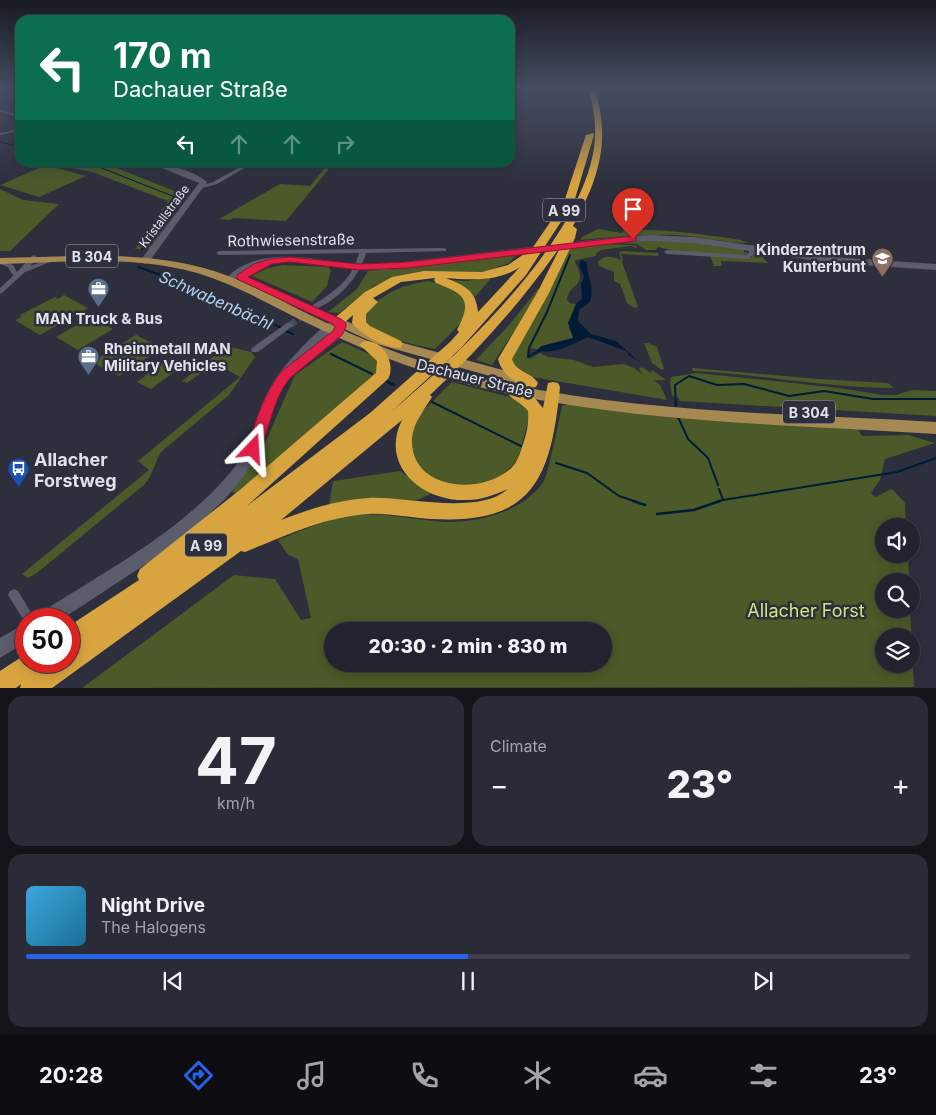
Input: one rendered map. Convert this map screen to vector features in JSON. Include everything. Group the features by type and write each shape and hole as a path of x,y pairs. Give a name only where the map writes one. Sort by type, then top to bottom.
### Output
{"highway":[{"name":"A 99","path":"80,631 199,550 306,472 380,413 458,342 496,302 544,242 566,207 585,162 590,120"},
{"name":"A 99","path":"31,688 226,551 360,447 430,386 471,347 508,306 547,258 577,208 590,180 599,144 598,120"},
{"path":"531,383 512,372 506,366 505,359 559,263 570,238 577,208"},
{"path":"336,327 369,294 394,281 416,275 470,277 494,274 515,266 544,242"},
{"path":"396,344 364,328 359,323 360,313 390,288 408,281 426,279 455,285 465,292 471,300 472,314 458,342"},
{"path":"80,631 247,495 375,383 383,375 386,368 385,361 379,353 367,345"},
{"path":"430,386 404,436 405,456 408,464 427,482 450,492 467,494 494,489 510,480 526,460 535,434 536,410 528,399 510,388"},
{"path":"226,551 308,518 360,506 388,506 466,513 497,506 517,494 530,480 541,460 553,392"},
{"path":"0,685 18,673"}],"main road":[{"name":"Dachauer Straße","path":"0,257 52,260 148,258"},
{"name":"Dachauer Straße","path":"0,262 31,259 148,258 234,278 336,327 367,345 404,360 476,375 531,383 553,392"},
{"name":"Dachauer Straße","path":"234,278 311,320 415,350 510,388 682,409 936,428"},
{"name":"Dachauer Straße","path":"682,409 936,420"}],"street":[{"path":"0,134 15,131"},
{"name":"Kristallstraße","path":"148,258 202,186 203,182 200,179 165,167"},
{"path":"202,186 215,183 245,167"},
{"path":"234,278 270,261 297,260 359,267 408,265 583,243 625,239 668,238 717,242 832,260 936,267"},
{"path":"667,252 748,256 752,254 752,247"},
{"name":"Rothwiesenstraße","path":"219,253 444,250"},
{"name":"Rothwiesenstraße","path":"359,267 363,251"},
{"path":"0,292 31,259"},
{"path":"0,287 17,273 52,260"},
{"path":"0,262 12,266 17,273"},
{"path":"315,307 344,288 359,267"},
{"path":"311,320 316,333 312,344"},
{"path":"255,350 290,324"},
{"path":"63,608 141,556 211,503 247,460 253,449 273,393 286,374 312,344 336,327"},
{"path":"286,374 336,327"},
{"path":"14,595 22,608"},
{"path":"0,649 15,639"}],"green space":[{"path":"41,167 53,167 86,176 39,197 0,185"},
{"path":"68,167 111,167 187,196 149,249 135,249 168,201 92,172"},
{"path":"325,168 329,169 286,221 219,219 280,184 310,186"},
{"path":"0,189 23,200 59,204 10,251 0,251"},
{"path":"598,229 622,233 624,230 682,232 740,240 749,243 676,235 640,235 580,240 582,237"},
{"path":"661,240 744,249 744,252 749,253 743,256 675,251 658,247 656,250 646,250 637,244 617,243"},
{"path":"599,244 634,245 638,247 601,250 596,253 596,256 576,260 580,277 577,284 568,294 567,300 570,303 576,304 569,329 573,334 573,338 542,346 538,350 531,348 528,355 530,359 540,353 548,357 574,360 593,367 624,364 634,368 643,375 639,369 642,367 651,373 652,370 666,380 654,380 660,385 667,400 527,376 515,370 510,354 554,282 569,249"},
{"path":"622,251 658,253 659,256 621,254 638,307 634,308 627,303 620,284 614,281 614,272 599,266 598,262 606,257 621,260 619,253"},
{"path":"755,253 763,254 763,258 768,263 721,261 722,266 714,266 710,256 751,258"},
{"path":"516,255 509,263 485,272 386,281 374,286 339,313 328,312 357,289 368,271"},
{"path":"283,265 328,267 331,270 327,286 312,302 252,276 268,268"},
{"path":"492,277 475,297 464,287 447,280 467,281"},
{"path":"428,281 442,284 465,298 468,311 461,323 435,349 388,336 364,320 365,311 387,294 408,285"},
{"path":"538,289 541,290 492,365 476,360 509,325"},
{"path":"64,295 88,308 40,335 15,320 21,317 20,315 55,297 58,299"},
{"path":"91,317 113,329 78,350 56,337"},
{"path":"136,335 162,348 119,376 92,362"},
{"path":"342,342 376,357 379,371 240,496 231,491 260,454 295,375"},
{"path":"644,343 657,347 664,369 662,370 652,363"},
{"path":"231,347 251,352 255,357 229,395 161,452 145,484 37,573 28,578 22,574 149,470 138,461 240,377 215,363 187,383 182,381 223,349"},
{"path":"167,360 181,367 151,389 137,382"},
{"path":"692,368 888,383 894,388 693,371"},
{"path":"697,373 839,388 883,395 896,395 912,390 936,391 936,416 680,401 679,398 672,396 671,377"},
{"path":"452,382 513,398 531,410 518,460 496,481 469,487 441,484 421,470 410,454 409,435 415,423 422,412"},
{"name":"Allacher Forst","path":"570,403 858,429 862,436 908,435 935,443 885,459 880,480 871,493 875,497 892,489 905,503 906,518 875,518 875,563 908,563 909,573 875,573 875,618 910,618 911,628 875,628 875,673 913,673 914,687 82,688 234,575 275,579 301,620 311,618 298,559 288,555 278,540 324,522 353,515 365,514 444,522 485,518 511,508 534,493 543,483 562,406"},
{"path":"400,471 431,494 412,502 329,506 333,481"}],"water":[{"path":"581,260 587,262 592,292 590,302 579,310 578,321 591,334 616,341 637,360 657,373 630,356 626,351 588,337 553,351 542,351 528,357 542,346 573,338 568,323 576,304 582,298 581,284 584,277 579,265"}],"waterway":[{"name":"Schwabenbächl","path":"0,142 15,146"},
{"name":"Schwabenbächl","path":"99,167 180,199 145,245"},
{"name":"Schwabenbächl","path":"142,249 146,244"},
{"path":"530,356 528,357 529,348 547,312 570,255"},
{"name":"Schwabenbächl","path":"138,267 176,280 282,328"},
{"name":"Schwabenbächl","path":"286,331 293,334"},
{"name":"Schwabenbächl","path":"331,354 372,374"},
{"name":"Schwabenbächl","path":"676,408 675,385 689,376 717,385 744,384 789,396 824,391 873,399 936,399"},
{"name":"Schwabenbächl","path":"386,381 394,385"},
{"name":"Schwabenbächl","path":"432,402 521,446"},
{"name":"Schwabenbächl","path":"678,417 688,439 708,458 718,485"},
{"path":"723,500 897,472 936,458"},
{"name":"Schwabenbächl","path":"556,463 587,473 619,496 637,502"},
{"name":"Schwabenbächl","path":"719,489 723,500"},
{"name":"Schwabenbächl","path":"716,502 723,500"},
{"name":"Schwabenbächl","path":"633,501 645,505"},
{"name":"Schwabenbächl","path":"657,514 694,510 720,501"}],"tunnel":[{"path":"290,325 307,313"}],"place":[{"name":"Kinderzentrum Kunterbunt","path":"882,277"},
{"name":"MAN Truck & Bus","path":"99,308"},
{"name":"Rheinmetall MAN Military Vehicles","path":"88,376"},
{"name":"Allacher Forstweg","path":"18,488"}],"route":[{"path":"253,449 269,403 279,383 286,374 338,333 340,327 340,323 240,277 258,266 270,261 290,260 359,267 386,267 583,243 633,239"}]}
